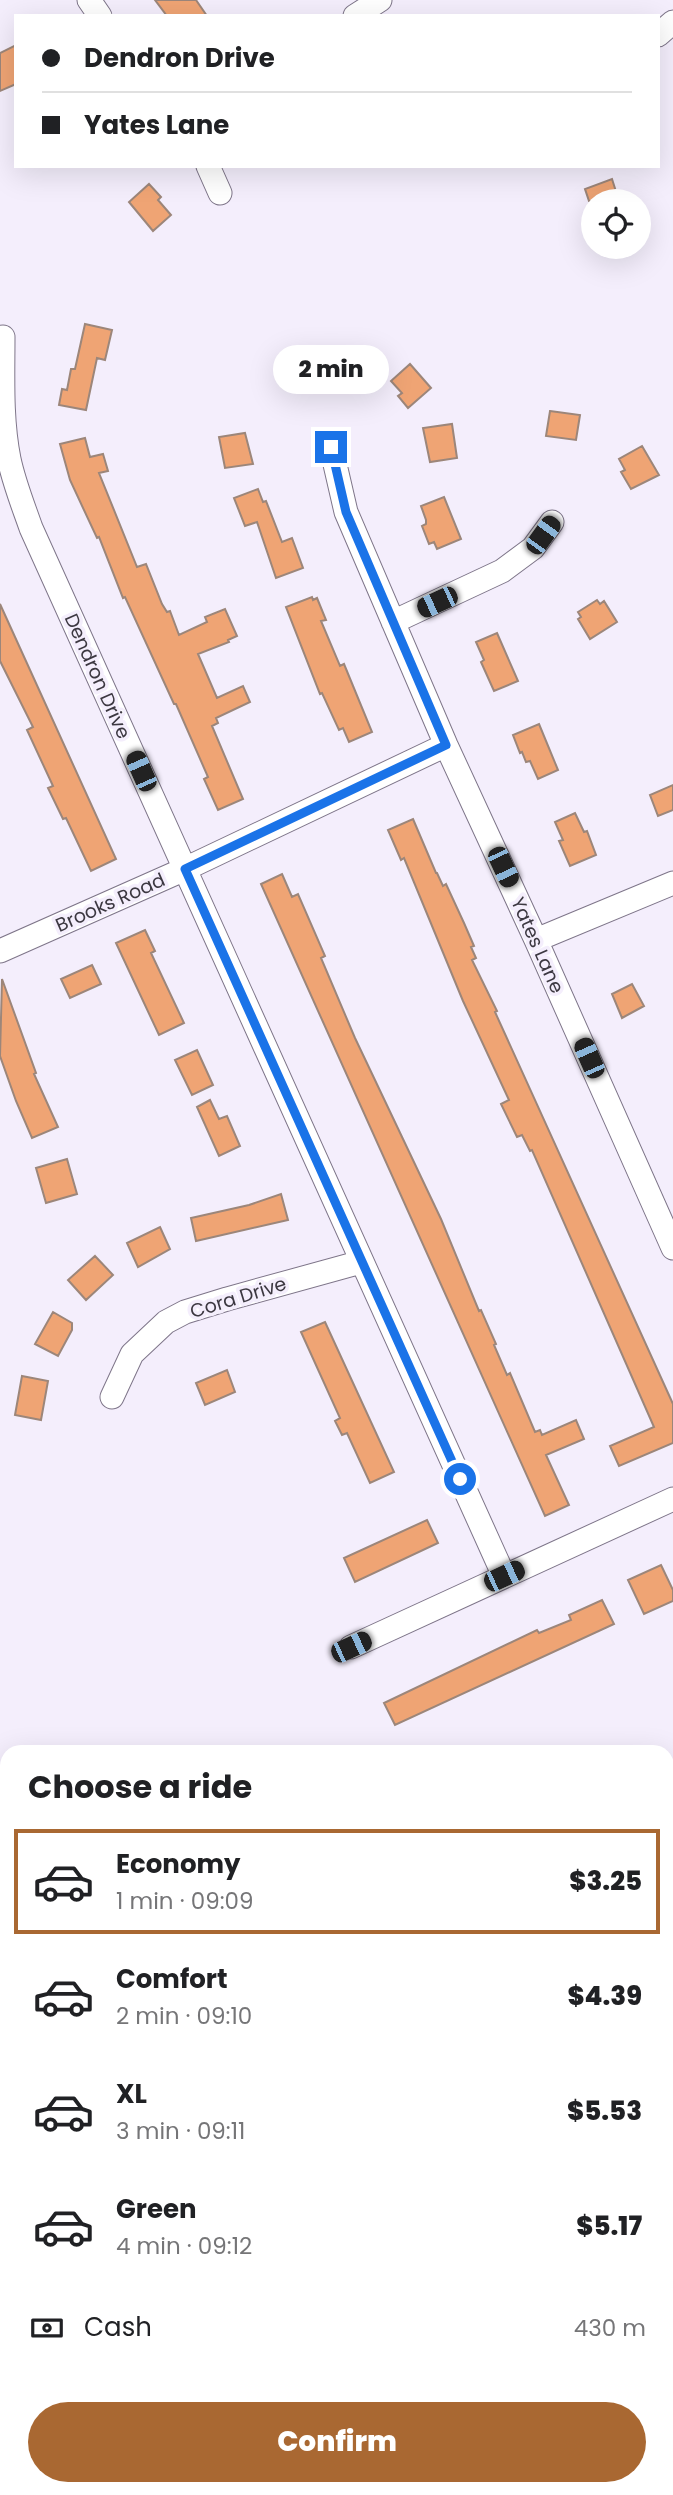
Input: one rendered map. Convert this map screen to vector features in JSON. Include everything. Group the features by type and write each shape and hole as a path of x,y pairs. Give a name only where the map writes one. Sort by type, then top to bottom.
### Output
{"street":[{"path":"358,14 380,0"},
{"path":"209,168 220,193"},
{"name":"Dendron Drive","path":"3,337 3,397 9,459 31,528 504,1576"},
{"name":"Yates Lane","path":"331,447 346,512 446,745 673,1248"},
{"path":"393,622 502,571 533,548 552,522"},
{"name":"Brooks Road","path":"0,951 185,869 446,745"},
{"path":"536,940 673,883"},
{"name":"Cora Drive","path":"112,1397 132,1354 166,1322 185,1312 361,1262"},
{"path":"351,1647 673,1499"}],"building":[{"path":"155,0 196,0 206,14 166,14"},
{"path":"14,46 14,85 0,91 0,53"},
{"path":"612,179 615,189 585,189"},
{"path":"149,184 161,197 158,200 171,215 153,231 129,202"},
{"path":"85,324 112,330 105,360 97,358 86,410 59,405 62,389 67,390 71,369 75,369"},
{"path":"410,364 431,388 408,408 398,396 402,393 391,381"},
{"path":"550,411 580,415 576,440 546,436"},
{"path":"452,424 457,458 430,462 423,428"},
{"path":"245,433 253,464 225,468 219,437"},
{"path":"85,438 90,457 103,454 108,471 99,473 137,567 146,564 162,604 167,612 170,611 179,635 207,622 205,617 225,609 237,636 198,654 217,698 243,686 250,702 216,718 218,723 212,726 243,799 218,810 204,779 208,777 176,704 125,597 123,598 99,537 97,538 70,480 60,444"},
{"path":"642,446 659,475 631,489 621,472 625,470 619,459"},
{"path":"258,489 263,502 266,501 282,542 292,538 303,568 276,578 257,522 245,526 234,498"},
{"path":"444,497 461,539 437,549 434,542 429,544 422,526 426,524 426,520 421,506"},
{"path":"312,597 313,600 317,598 326,620 321,621 340,666 344,664 372,732 349,742 343,728 339,730 322,693 320,694 286,607"},
{"path":"597,600 600,604 604,601 617,622 590,639 578,619 581,617 578,612"},
{"path":"0,604 116,859 91,871 66,818 63,819 48,788 53,786 27,730 33,727 0,661"},
{"path":"497,633 518,681 494,691 481,662 484,660 476,642"},
{"path":"539,724 558,770 538,779 530,761 526,762 522,752 520,753 513,735"},
{"path":"673,785 673,810 658,816 650,795"},
{"path":"575,813 584,832 587,831 596,855 570,866 559,841 563,840 555,822"},
{"path":"413,819 436,873 443,886 446,884 464,923 474,946 471,947 476,958 472,960 673,1404 673,1443 619,1466 610,1446 654,1427 532,1150 530,1151 522,1135 517,1137 501,1104 509,1100 463,1001 404,858 401,860 388,830"},
{"path":"282,874 292,897 298,894 325,956 321,958 355,1038 441,1219 507,1375 510,1373 535,1432 540,1430 542,1435 576,1420 584,1439 546,1455 569,1505 545,1516 261,884"},
{"path":"145,930 155,951 151,953 184,1023 159,1035 116,943"},
{"path":"92,965 101,984 70,998 61,979"},
{"path":"2,979 36,1073 34,1074 58,1127 32,1138 0,1056"},
{"path":"632,984 644,1006 622,1018 612,994"},
{"path":"197,1050 213,1085 192,1095 175,1060"},
{"path":"210,1100 219,1119 227,1116 240,1146 219,1156 197,1107"},
{"path":"67,1159 77,1194 46,1203 36,1168"},
{"path":"281,1194 288,1220 196,1241 191,1218 249,1205"},
{"path":"160,1227 170,1249 138,1267 127,1243"},
{"path":"95,1256 113,1275 86,1300 68,1280"},
{"path":"53,1312 72,1323 72,1330 58,1356 35,1344"},
{"path":"325,1322 394,1472 370,1483 347,1433 342,1435 335,1421 340,1418 301,1332"},
{"path":"227,1370 235,1392 205,1405 196,1383"},
{"path":"22,1376 48,1381 41,1420 15,1415"},
{"path":"427,1520 438,1543 355,1582 344,1558"},
{"path":"661,1565 673,1590 673,1601 644,1614 628,1580"},
{"path":"602,1600 614,1624 395,1725 384,1703 537,1630 539,1633 571,1620 569,1615"}],"route":[{"path":"331,447 346,512 446,745 185,869 460,1479"}]}
